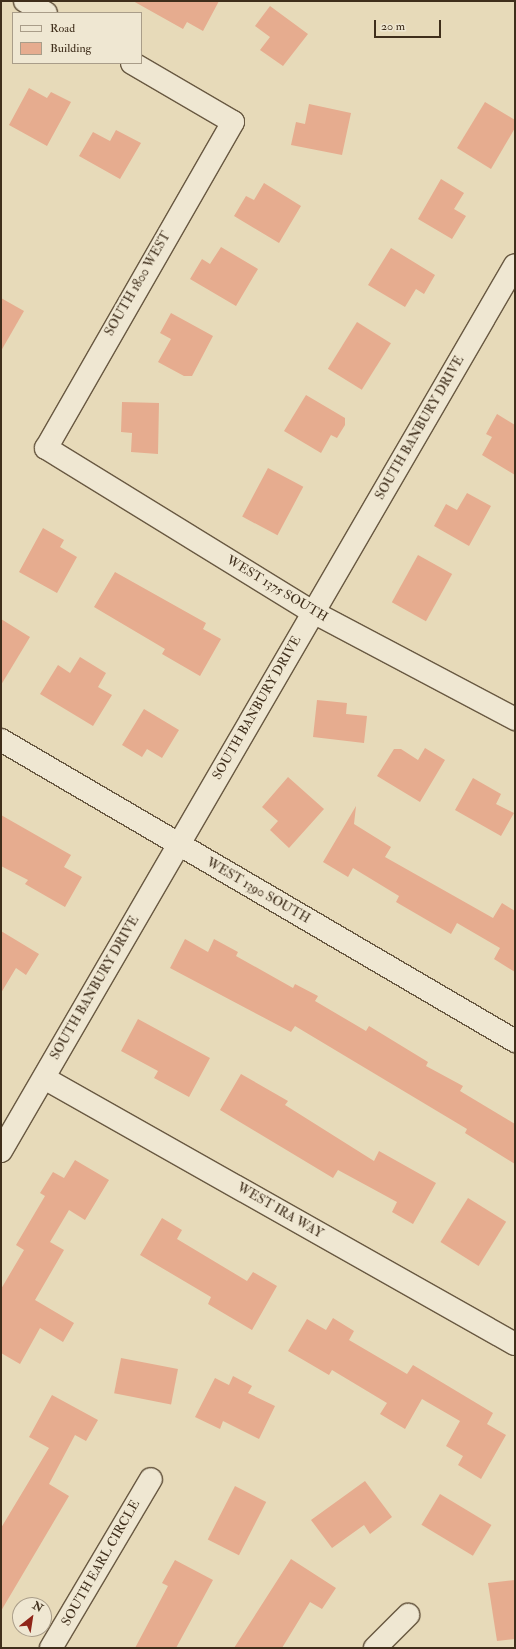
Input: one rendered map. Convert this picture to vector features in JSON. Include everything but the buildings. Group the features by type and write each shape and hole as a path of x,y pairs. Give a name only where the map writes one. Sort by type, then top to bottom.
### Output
{"street":[{"path":"25,1 44,12"},
{"name":"SOUTH 1800 WEST","path":"46,448 233,122 134,64"},
{"name":"SOUTH BANBURY DRIVE","path":"1,1151 177,844 515,265"},
{"name":"WEST 1375 SOUTH","path":"46,448 313,612 515,719"},
{"name":"WEST 1390 SOUTH","path":"1,740 515,1041"},
{"name":"WEST IRA WAY","path":"44,1078 515,1344"},
{"name":"SOUTH EARL CIRCLE","path":"51,1648 151,1479"},
{"path":"375,1648 408,1615"}]}
